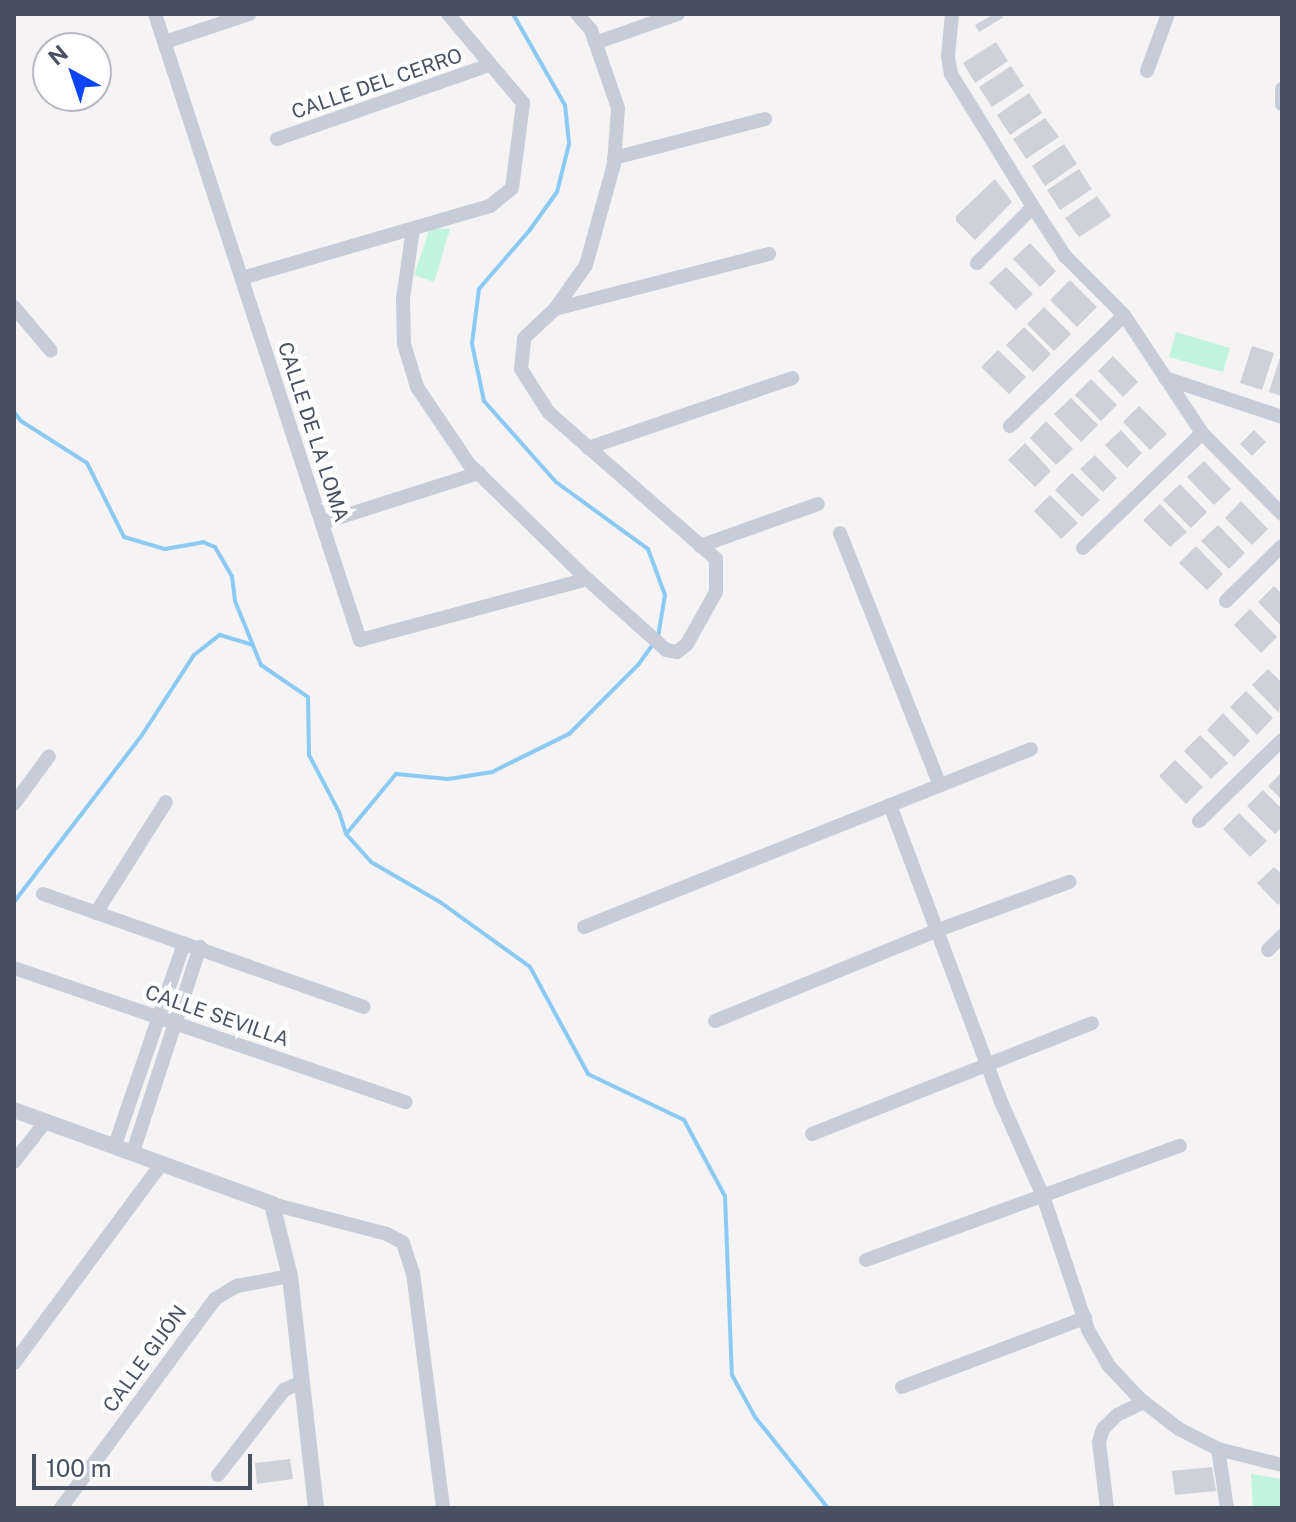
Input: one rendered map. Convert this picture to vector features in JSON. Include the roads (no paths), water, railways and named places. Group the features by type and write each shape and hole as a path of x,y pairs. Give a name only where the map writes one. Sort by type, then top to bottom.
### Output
{"street":[{"name":"CALLE DE LA LOMA","path":"155,14 360,640 587,579"},
{"path":"165,42 249,14"},
{"path":"242,278 490,206 512,188 523,103 448,14"},
{"path":"413,229 403,298 404,344 417,387 479,473 587,579 666,650 677,652 687,644 716,592 716,559 549,413 521,369 524,338 555,309 586,265 614,158 618,108 591,30 577,14"},
{"path":"595,43 678,14"},
{"path":"952,14 948,56 951,74 1065,256 1124,315 1202,433 1282,514"},
{"path":"1147,71 1168,14"},
{"name":"CALLE DEL CERRO","path":"277,139 490,65"},
{"path":"1282,89 1282,104"},
{"path":"614,158 765,119"},
{"path":"977,263 1033,207"},
{"path":"555,309 769,254"},
{"path":"14,307 51,351"},
{"path":"1010,426 1124,315"},
{"path":"588,448 792,378"},
{"path":"1165,378 1282,417"},
{"path":"1083,548 1202,433"},
{"path":"322,523 479,473"},
{"path":"700,546 818,504"},
{"path":"840,533 940,785"},
{"path":"1226,601 1282,546"},
{"path":"1199,821 1282,740"},
{"path":"584,927 1031,749"},
{"path":"14,804 49,756"},
{"path":"96,913 166,802"},
{"path":"890,805 988,1064 1043,1196 1085,1318 1109,1366 1144,1402 1179,1429 1218,1449 1282,1465"},
{"path":"715,1021 938,930 1069,882"},
{"path":"43,894 364,1007"},
{"path":"1268,950 1282,936"},
{"path":"115,1145 184,943"},
{"path":"133,1152 200,947"},
{"name":"CALLE SEVILLA","path":"14,968 406,1102"},
{"path":"812,1134 1092,1023"},
{"path":"14,1110 272,1204 387,1234 403,1243 413,1273 443,1508"},
{"path":"14,1162 46,1121"},
{"path":"866,1260 1180,1146"},
{"path":"14,1363 162,1163"},
{"path":"272,1204 290,1276 316,1508"},
{"name":"CALLE GIJÓN","path":"61,1508 215,1299 237,1286 290,1276"},
{"path":"902,1387 1085,1318"},
{"path":"218,1475 284,1390 302,1382"},
{"path":"1107,1508 1099,1442 1103,1429 1117,1415 1144,1402"},
{"path":"1218,1449 1227,1508"}],"waterway":[{"path":"513,14 565,105 569,144 557,192 529,231 479,289 472,344 484,401 556,482 648,549 665,595 658,637"},
{"path":"14,412 21,421 87,463 124,537 165,549 203,542 215,547 232,576 235,601 261,665 308,697 309,755 339,812 346,834 371,862 440,902 530,967 588,1074 684,1120 725,1196 732,1375 755,1417 828,1508"},
{"path":"14,902 142,735 194,655 220,635 253,645"},
{"path":"347,833 396,774 448,779 492,772 569,734 638,665 653,644"}]}
